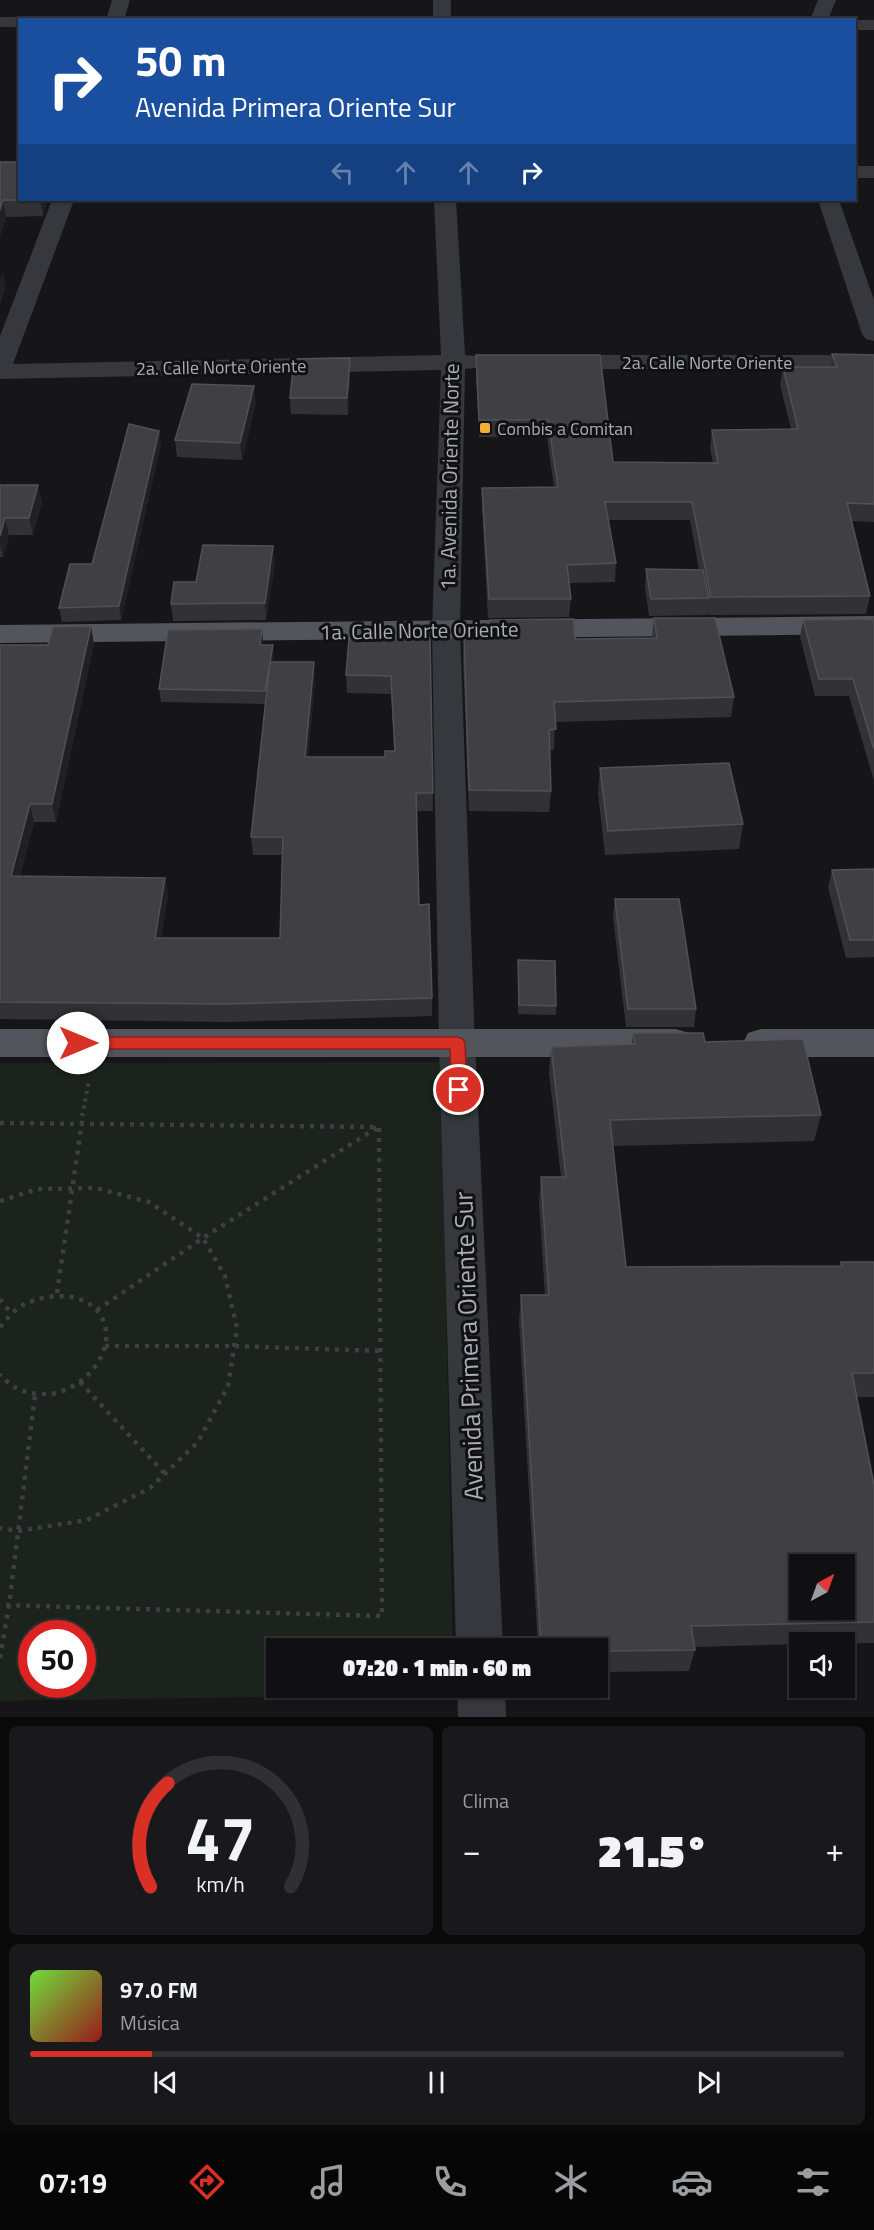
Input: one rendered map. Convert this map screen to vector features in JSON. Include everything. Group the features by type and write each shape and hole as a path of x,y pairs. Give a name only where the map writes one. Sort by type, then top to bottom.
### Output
{"main road":[{"name":"1a. Calle Norte Oriente","path":"0,634 874,625"},
{"path":"0,1043 874,1043"}],"street":[{"path":"116,18 121,0"},
{"path":"442,0 442,18"},
{"path":"820,18 827,0"},
{"path":"0,22 18,22"},
{"path":"856,25 874,25"},
{"path":"856,172 874,172"},
{"path":"0,370 63,201"},
{"name":"1a. Avenida Oriente Norte","path":"445,201 453,362 446,629 457,1043"},
{"path":"828,201 874,334"},
{"name":"2a. Calle Norte Oriente","path":"0,370 500,362"},
{"name":"2a. Calle Norte Oriente","path":"535,362 874,362"},
{"name":"Avenida Primera Oriente Sur","path":"457,1043 480,1638"},
{"path":"481,1698 482,1717"}],"path":[{"path":"57,1293 81,1124 97,1043"},
{"path":"0,1123 379,1127"},
{"path":"97,1310 203,1238 379,1127"},
{"path":"0,1605 382,1616 379,1127"},
{"path":"0,1201 38,1189 96,1188 149,1202 203,1238 225,1276 237,1328 228,1386 198,1442 150,1488 87,1520 18,1531 0,1528"},
{"path":"0,1327 10,1312 38,1296 57,1293 75,1296 97,1310 106,1330 105,1346 99,1362 72,1388 54,1394 35,1395 17,1390 1,1379"},
{"path":"0,1299 10,1312"},
{"path":"105,1346 234,1346 380,1351"},
{"path":"80,1382 165,1474"},
{"path":"0,1658 9,1605 35,1395"}],"shaded area":[{"path":"441,1062 453,1638 266,1638 266,1697 0,1701 0,1063"}],"building":[{"path":"0,162 17,162 18,200 3,200 0,210"},
{"path":"832,354 874,355 874,504 847,503 870,596 711,597 692,502 605,502 616,563 567,565 571,599 489,599 482,488 558,487 548,420 479,420 476,355 600,355 613,462 718,463 712,430 798,429 783,367 837,367"},
{"path":"350,358 347,398 290,398 294,359"},
{"path":"192,384 254,386 240,443 175,440"},
{"path":"129,424 159,431 119,606 59,608 70,564 92,564"},
{"path":"0,485 38,485 29,518 5,518 0,536"},
{"path":"203,545 273,546 265,603 171,604 174,582 196,582"},
{"path":"646,569 703,570 709,598 651,599"},
{"path":"654,618 715,618 734,697 554,702 556,729 549,730 551,791 469,790 464,637 490,637 490,620 573,619 575,639 657,638"},
{"path":"874,619 874,749 853,679 819,679 803,620"},
{"path":"91,626 52,804 30,804 11,876 165,878 155,938 280,938 283,837 251,837 270,662 314,662 305,757 385,757 385,751 395,751 391,676 346,675 349,639 430,639 433,793 416,793 419,905 429,904 432,998 227,1004 0,1002 0,645 48,645 53,627"},
{"path":"262,629 260,645 273,645 265,691 159,689 168,630"},
{"path":"729,763 743,824 608,831 600,768"},
{"path":"874,869 874,940 850,940 832,870"},
{"path":"615,899 679,899 696,1009 628,1009"},
{"path":"518,960 555,961 556,1006 519,1005"},
{"path":"633,1033 703,1033 705,1042 803,1039 821,1115 610,1120 626,1267 842,1266 841,1262 874,1262 874,1373 852,1373 874,1485 874,1622 691,1626 695,1650 608,1651 608,1638 540,1638 521,1295 549,1295 541,1177 566,1177 551,1047 635,1044"}],"place":[{"name":"Combis a Comitan","path":"485,428"}],"route":[{"path":"78,1043 457,1043 459,1090"}]}
